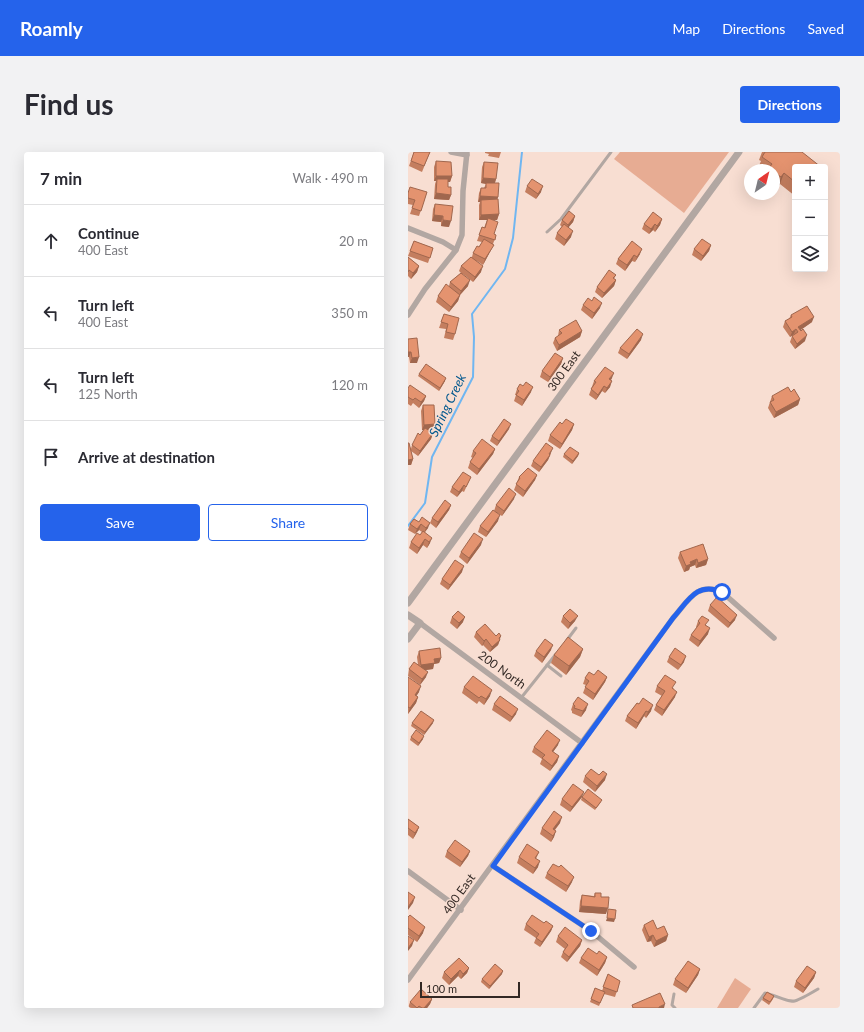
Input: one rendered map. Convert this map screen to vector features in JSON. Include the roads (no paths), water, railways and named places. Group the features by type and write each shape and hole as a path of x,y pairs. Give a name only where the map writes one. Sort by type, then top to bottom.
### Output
{"street":[{"path":"408,316 426,289 456,250 462,235 462,191 467,154 452,152"},
{"name":"300 East","path":"408,603 739,152"},
{"path":"408,228 443,242 456,250"},
{"name":"400 East","path":"408,980 461,910 673,618 692,597 703,588 712,588 722,592 774,638"},
{"name":"200 North","path":"408,615 582,744"},
{"path":"408,639 420,623"},
{"path":"493,866 591,931 634,967"},
{"path":"408,871 461,910"}],"lane":[{"path":"546,232 561,219 611,152"},
{"path":"566,641 576,628"},
{"path":"521,698 556,653"},
{"path":"547,665 561,676"},
{"path":"754,1008 765,993 772,995 790,1005 801,1003 818,989"},
{"path":"674,994 672,1005 675,1008"}],"waterway":[{"name":"Spring Creek","path":"408,526 425,503 432,457 473,377 474,337 472,314 505,269 513,238 522,152"}]}
